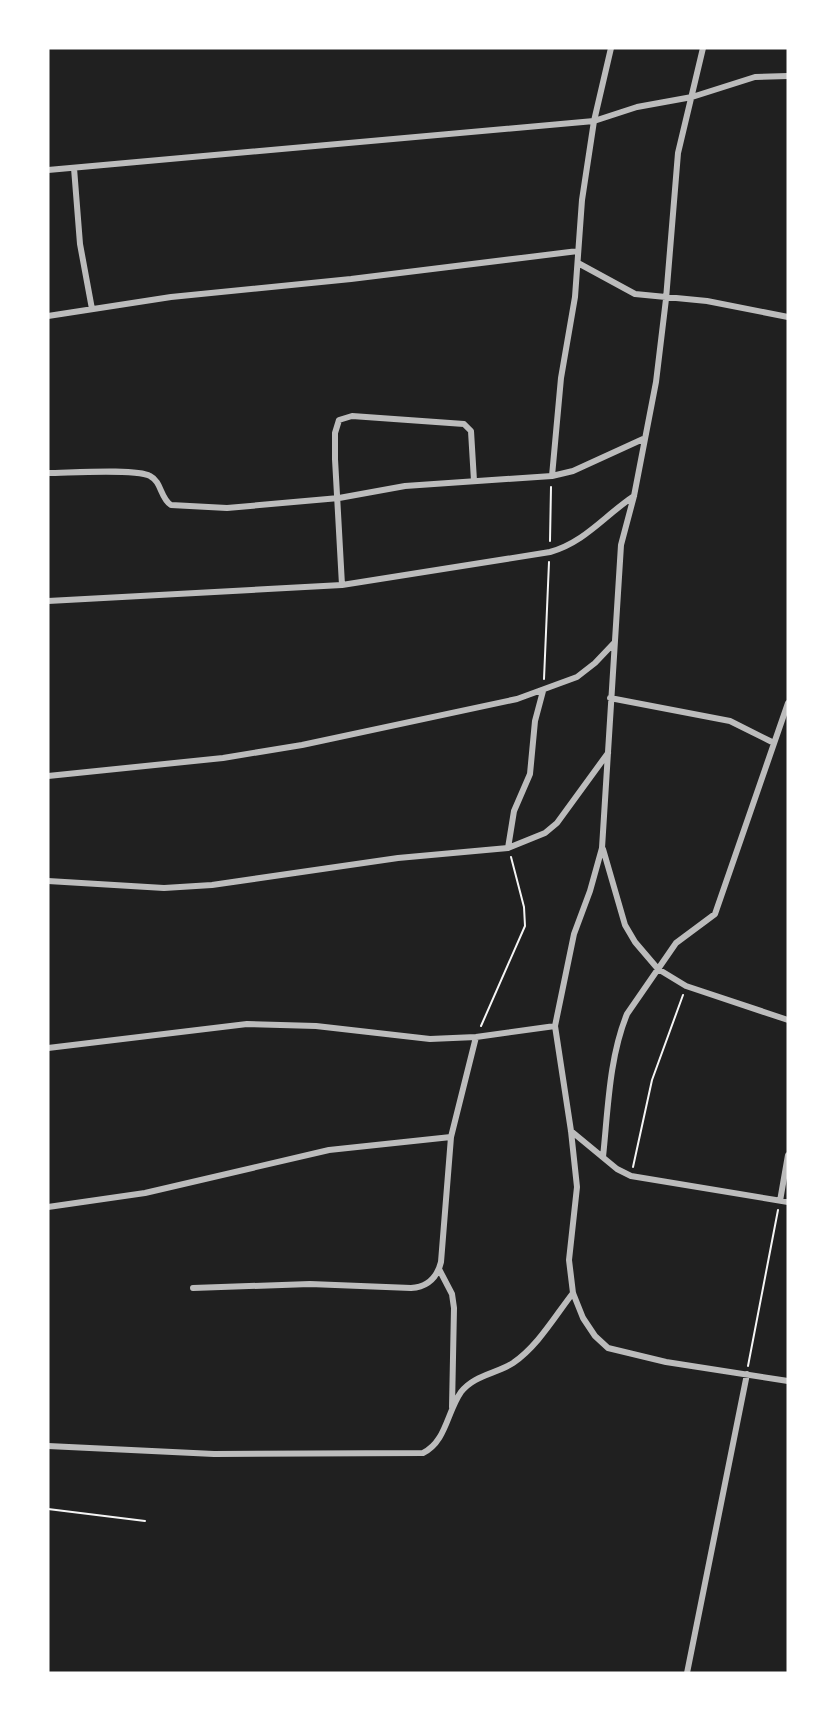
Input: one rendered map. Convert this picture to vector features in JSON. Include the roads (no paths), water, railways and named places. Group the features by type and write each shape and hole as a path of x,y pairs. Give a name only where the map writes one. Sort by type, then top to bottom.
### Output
{"street":[{"path":"552,476 561,378 578,263 582,200 594,121 611,48"},
{"path":"703,48 678,153 666,299 656,382 643,439 634,496 621,545 602,848 590,891 574,934 555,1026 577,1187 569,1260 573,1293 583,1318 596,1336 609,1348 638,1357 788,1381"},
{"path":"48,170 594,121 637,107 692,97 755,77 788,76"},
{"path":"74,168 80,244 92,309"},
{"path":"48,316 171,297 351,279 578,251"},
{"path":"578,263 635,294 717,303 788,317"},
{"path":"342,585 339,498 335,459 337,424 343,417 464,424 471,431 474,481"},
{"path":"48,473 144,474 158,483 166,502 178,507 227,508 339,498 405,486 552,476 573,471 643,439"},
{"path":"48,600 342,585 550,552 569,546 582,538 634,496"},
{"path":"48,776 223,758 302,745 486,707 543,691 578,676 615,643"},
{"path":"508,848 514,811 530,774 535,721 543,691"},
{"path":"610,698 730,721 774,744"},
{"path":"603,1157 612,1080 622,1027 627,1014 676,944 715,914 788,703"},
{"path":"48,881 164,888 212,885 398,858 508,848 544,833 557,822 608,753"},
{"path":"602,848 625,925 635,942 658,969 686,986 788,1020"},
{"path":"48,1048 247,1024 280,1023 430,1039 476,1037 555,1026"},
{"path":"452,1407 454,1308 452,1294 439,1269 451,1137 476,1037"},
{"path":"571,1131 617,1169 631,1176 788,1202"},
{"path":"48,1207 145,1193 329,1150 451,1137"},
{"path":"780,1201 788,1155"},
{"path":"193,1288 310,1284 411,1288 427,1284 439,1269"},
{"path":"48,1446 214,1454 412,1455 423,1453 436,1444 452,1407 472,1381 508,1365 529,1348 573,1293"},
{"path":"687,1673 747,1374"}]}
